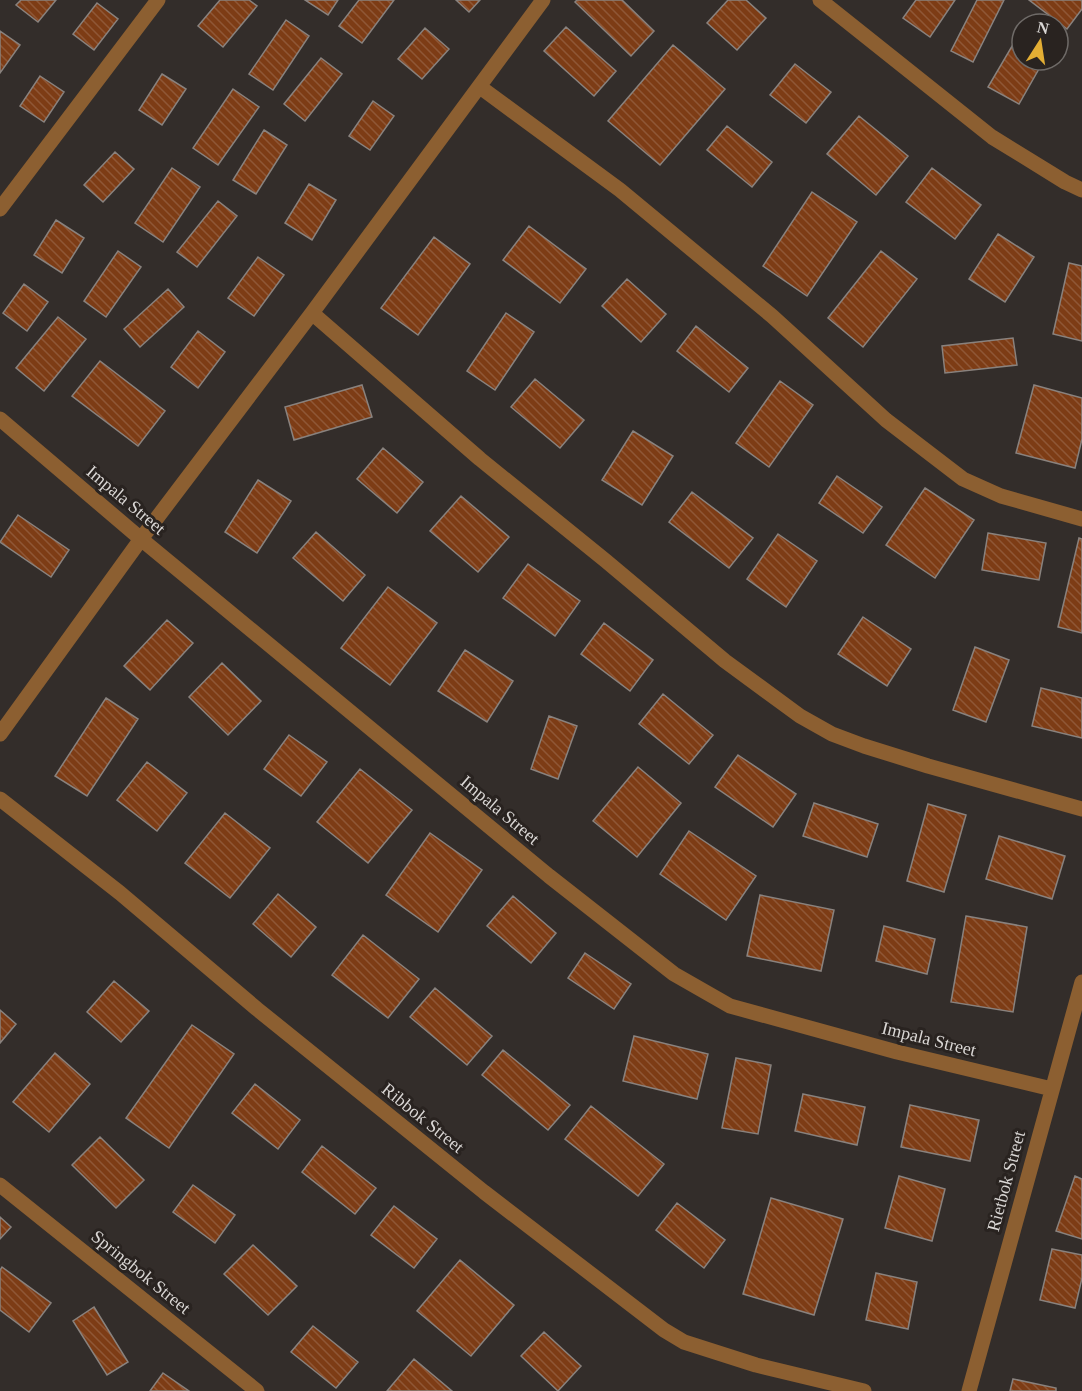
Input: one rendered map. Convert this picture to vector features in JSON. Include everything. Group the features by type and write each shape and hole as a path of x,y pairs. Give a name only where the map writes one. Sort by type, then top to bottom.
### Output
{"street":[{"path":"0,209 158,0"},
{"path":"0,734 141,539 312,313 543,0"},
{"path":"820,0 992,137 1082,190"},
{"path":"480,87 629,198 772,315 886,420 963,479 1001,496 1082,519"},
{"path":"312,313 480,459 724,661 800,716 832,734 864,746 1082,809"},
{"name":"Impala Street","path":"0,419 141,539 549,876 674,974 730,1006 897,1052 1052,1089"},
{"name":"Ribbok Street","path":"0,799 120,893 257,1009 484,1192 664,1330 684,1342 756,1365 864,1391"},
{"name":"Rietbok Street","path":"969,1391 1082,982"},
{"name":"Springbok Street","path":"0,1185 257,1391"}],"building":[{"path":"21,0 56,0 38,22 16,5"},
{"path":"220,0 249,0 257,6 223,47 198,26"},
{"path":"305,0 338,0 328,15"},
{"path":"359,0 394,0 362,43 339,26"},
{"path":"456,0 480,0 469,12"},
{"path":"577,0 622,0 654,31 631,56 575,2"},
{"path":"728,0 746,0 766,18 737,50 707,23"},
{"path":"916,0 955,0 930,37 903,18"},
{"path":"977,0 1004,0 973,62 951,51"},
{"path":"1029,0 1082,0 1082,9 1070,25 1070,12 1045,12"},
{"path":"97,3 118,19 94,50 73,34"},
{"path":"286,20 309,36 273,90 249,74"},
{"path":"566,27 616,71 594,96 544,51"},
{"path":"425,28 449,49 422,79 398,59"},
{"path":"0,31 20,45 0,73"},
{"path":"673,45 725,89 660,165 608,121"},
{"path":"1010,50 1010,72 1037,72 1019,104 988,87"},
{"path":"321,58 342,74 305,121 284,104"},
{"path":"795,64 831,92 806,123 770,95"},
{"path":"162,74 186,89 162,125 139,110"},
{"path":"40,76 64,92 44,122 20,106"},
{"path":"233,89 259,107 218,165 193,148"},
{"path":"373,101 394,116 370,150 349,136"},
{"path":"859,116 908,156 876,195 827,154"},
{"path":"727,126 772,162 752,187 707,150"},
{"path":"264,130 287,145 256,194 233,180"},
{"path":"115,152 134,169 103,202 84,185"},
{"path":"172,168 200,187 163,242 135,223"},
{"path":"932,168 981,205 955,239 906,202"},
{"path":"309,184 336,200 312,240 285,223"},
{"path":"812,192 857,222 807,296 763,266"},
{"path":"218,201 237,216 197,267 177,252"},
{"path":"56,220 84,238 62,273 34,255"},
{"path":"529,226 586,269 560,303 503,260"},
{"path":"998,234 1034,257 1005,302 969,279"},
{"path":"434,237 470,264 418,335 381,308"},
{"path":"118,251 141,267 106,317 84,301"},
{"path":"881,251 917,279 863,347 828,318"},
{"path":"258,257 284,275 254,316 228,298"},
{"path":"1069,263 1082,266 1082,341 1053,334"},
{"path":"627,279 666,314 641,342 602,306"},
{"path":"24,284 48,302 27,331 3,313"},
{"path":"168,289 184,307 140,347 124,329"},
{"path":"506,313 534,332 495,390 467,371"},
{"path":"58,317 86,339 44,391 16,368"},
{"path":"696,326 748,368 729,392 677,351"},
{"path":"198,331 225,352 198,388 171,367"},
{"path":"1013,338 1017,365 945,373 942,346"},
{"path":"100,361 165,411 138,446 72,396"},
{"path":"535,379 584,420 560,448 511,407"},
{"path":"780,381 813,405 769,467 736,443"},
{"path":"362,385 372,417 294,440 285,407"},
{"path":"1034,385 1082,398 1082,439 1075,468 1016,453"},
{"path":"633,431 673,456 642,505 602,480"},
{"path":"383,448 423,482 397,513 357,479"},
{"path":"837,476 882,507 863,533 819,503"},
{"path":"258,480 291,501 257,553 225,532"},
{"path":"925,488 974,520 935,578 886,545"},
{"path":"692,492 753,538 729,568 669,522"},
{"path":"461,496 509,537 478,572 430,531"},
{"path":"18,515 69,550 51,577 0,542"},
{"path":"316,532 365,575 343,601 293,558"},
{"path":"988,533 1046,543 1039,580 982,570"},
{"path":"778,534 817,561 786,607 747,579"},
{"path":"1079,538 1082,539 1082,633 1058,627"},
{"path":"528,564 580,601 555,636 503,598"},
{"path":"388,587 437,623 390,685 341,648"},
{"path":"863,617 911,649 887,686 838,654"},
{"path":"167,620 193,643 150,690 124,666"},
{"path":"604,623 653,660 630,691 581,654"},
{"path":"975,647 1009,660 986,722 953,710"},
{"path":"465,650 513,681 487,722 438,691"},
{"path":"222,663 261,701 228,735 189,697"},
{"path":"1041,688 1082,698 1082,738 1032,726"},
{"path":"663,694 713,735 689,764 639,724"},
{"path":"106,698 138,719 87,796 55,776"},
{"path":"549,716 577,726 558,779 531,769"},
{"path":"289,735 327,762 301,796 264,769"},
{"path":"738,755 796,794 773,827 715,787"},
{"path":"147,762 187,793 157,831 117,800"},
{"path":"638,767 681,803 637,857 593,821"},
{"path":"360,769 412,810 368,863 317,822"},
{"path":"814,803 878,824 867,857 803,836"},
{"path":"928,804 966,815 944,892 907,881"},
{"path":"225,813 270,848 230,898 185,863"},
{"path":"689,831 756,876 726,920 660,874"},
{"path":"430,833 482,870 438,932 386,895"},
{"path":"999,836 1065,856 1052,899 986,879"},
{"path":"278,894 316,927 291,957 253,924"},
{"path":"760,895 834,910 821,971 747,956"},
{"path":"513,896 556,933 531,963 487,926"},
{"path":"966,916 1027,927 1013,1012 951,1002"},
{"path":"884,926 935,939 927,974 876,961"},
{"path":"363,935 419,979 388,1018 332,975"},
{"path":"585,953 631,984 614,1009 568,978"},
{"path":"114,981 149,1011 121,1042 87,1012"},
{"path":"435,988 492,1036 467,1065 410,1017"},
{"path":"0,1010 16,1024 0,1043"},
{"path":"192,1025 234,1054 169,1148 126,1118"},
{"path":"634,1036 708,1054 697,1099 623,1081"},
{"path":"503,1050 570,1105 548,1130 482,1075"},
{"path":"55,1053 90,1084 49,1132 13,1102"},
{"path":"736,1058 771,1065 758,1134 722,1128"},
{"path":"255,1084 300,1120 278,1149 232,1113"},
{"path":"803,1094 865,1107 857,1145 795,1131"},
{"path":"910,1105 979,1120 970,1161 901,1147"},
{"path":"591,1106 664,1164 638,1196 565,1139"},
{"path":"100,1137 144,1180 116,1208 72,1165"},
{"path":"322,1146 376,1188 355,1214 302,1172"},
{"path":"899,1176 945,1189 932,1241 885,1228"},
{"path":"1075,1176 1082,1179 1082,1239 1056,1231"},
{"path":"193,1185 235,1215 215,1243 173,1212"},
{"path":"771,1198 843,1219 814,1315 743,1294"},
{"path":"677,1203 725,1240 704,1268 656,1230"},
{"path":"394,1206 437,1239 414,1268 371,1235"},
{"path":"0,1217 11,1227 0,1239"},
{"path":"253,1245 297,1286 268,1315 224,1274"},
{"path":"1052,1249 1082,1255 1082,1278 1075,1308 1040,1300"},
{"path":"460,1260 514,1305 471,1356 417,1311"},
{"path":"2,1267 51,1303 29,1332 0,1310 0,1270"},
{"path":"876,1273 917,1282 908,1329 866,1320"},
{"path":"94,1307 128,1362 107,1375 73,1321"},
{"path":"313,1326 358,1362 336,1388 291,1352"},
{"path":"544,1332 581,1366 558,1391 521,1356"},
{"path":"414,1359 452,1391 387,1391"},
{"path":"163,1373 189,1391 150,1391"},
{"path":"1013,1379 1056,1388 1056,1391 1010,1391"}]}
